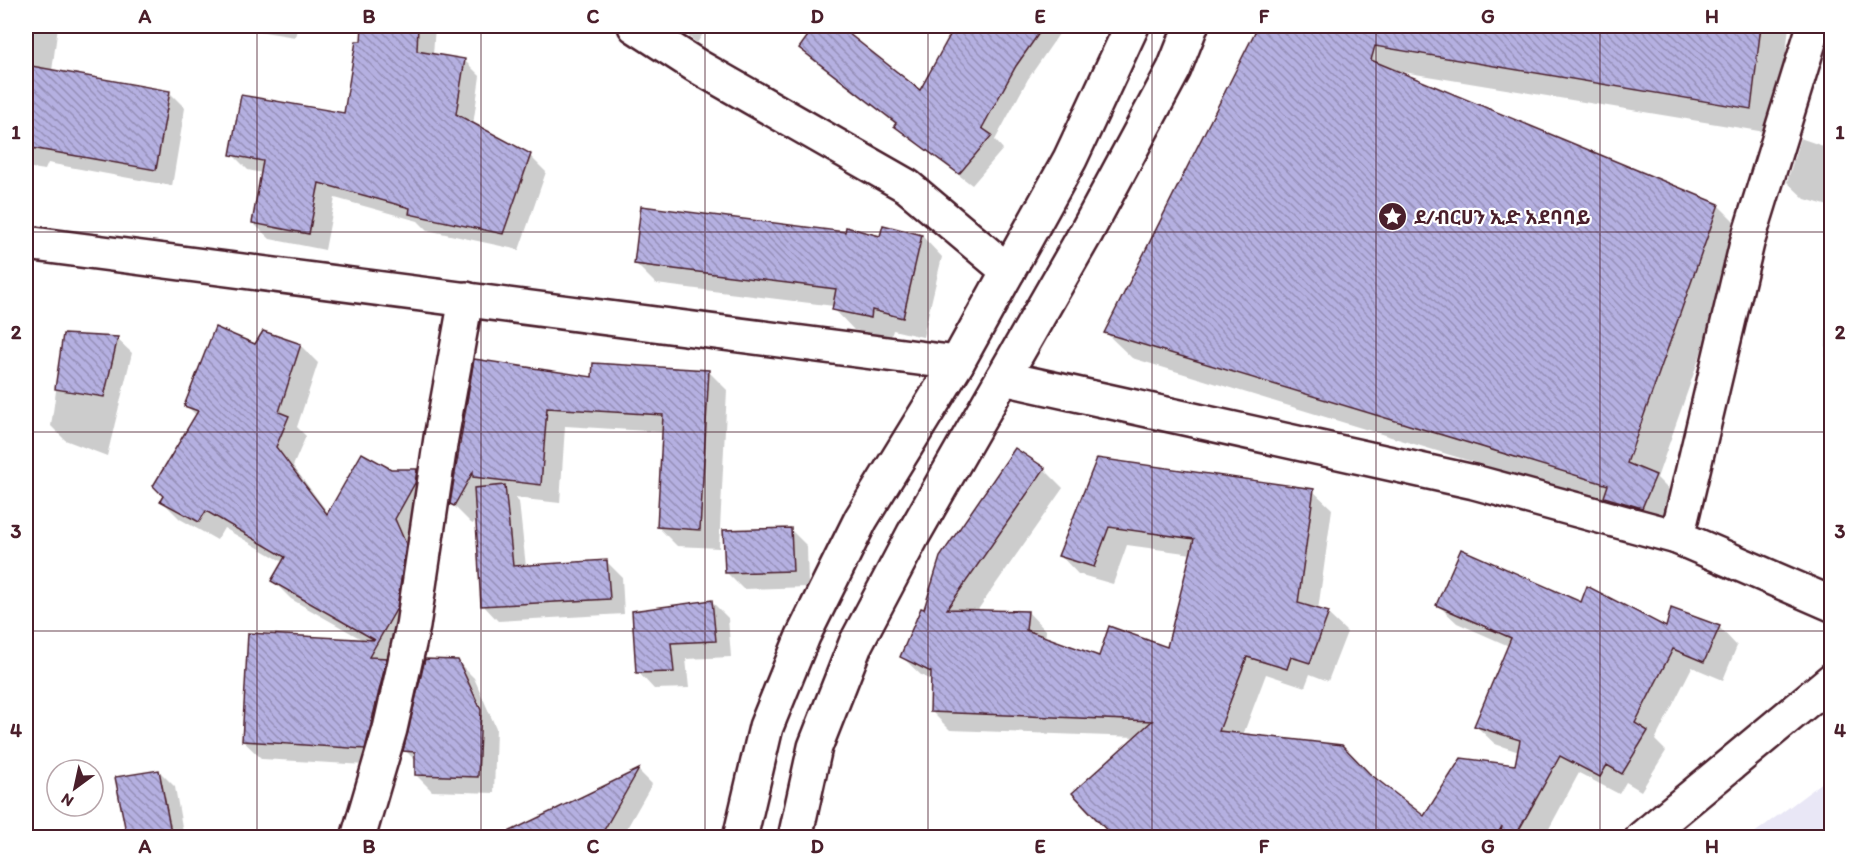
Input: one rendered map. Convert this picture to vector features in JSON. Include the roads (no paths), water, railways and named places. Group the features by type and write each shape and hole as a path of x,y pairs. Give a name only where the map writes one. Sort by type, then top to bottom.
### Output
{"street":[{"path":"635,26 697,66 907,186 1008,271"},
{"path":"740,837 766,727 803,636 861,519 957,363 1070,159 1132,26"},
{"path":"795,837 815,747 856,643 913,535 1087,231 1169,80 1191,26"},
{"path":"1677,537 1747,243 1814,26"},
{"path":"26,243 957,363"},
{"path":"358,837 390,729 413,626 441,438 466,299"},
{"path":"1003,378 1474,482 1677,537 1832,604"},
{"path":"1642,837 1832,680"}],"place":[{"name":"ደ/ብርሀን ኢድ አደባባይ","path":"1393,217"}]}
